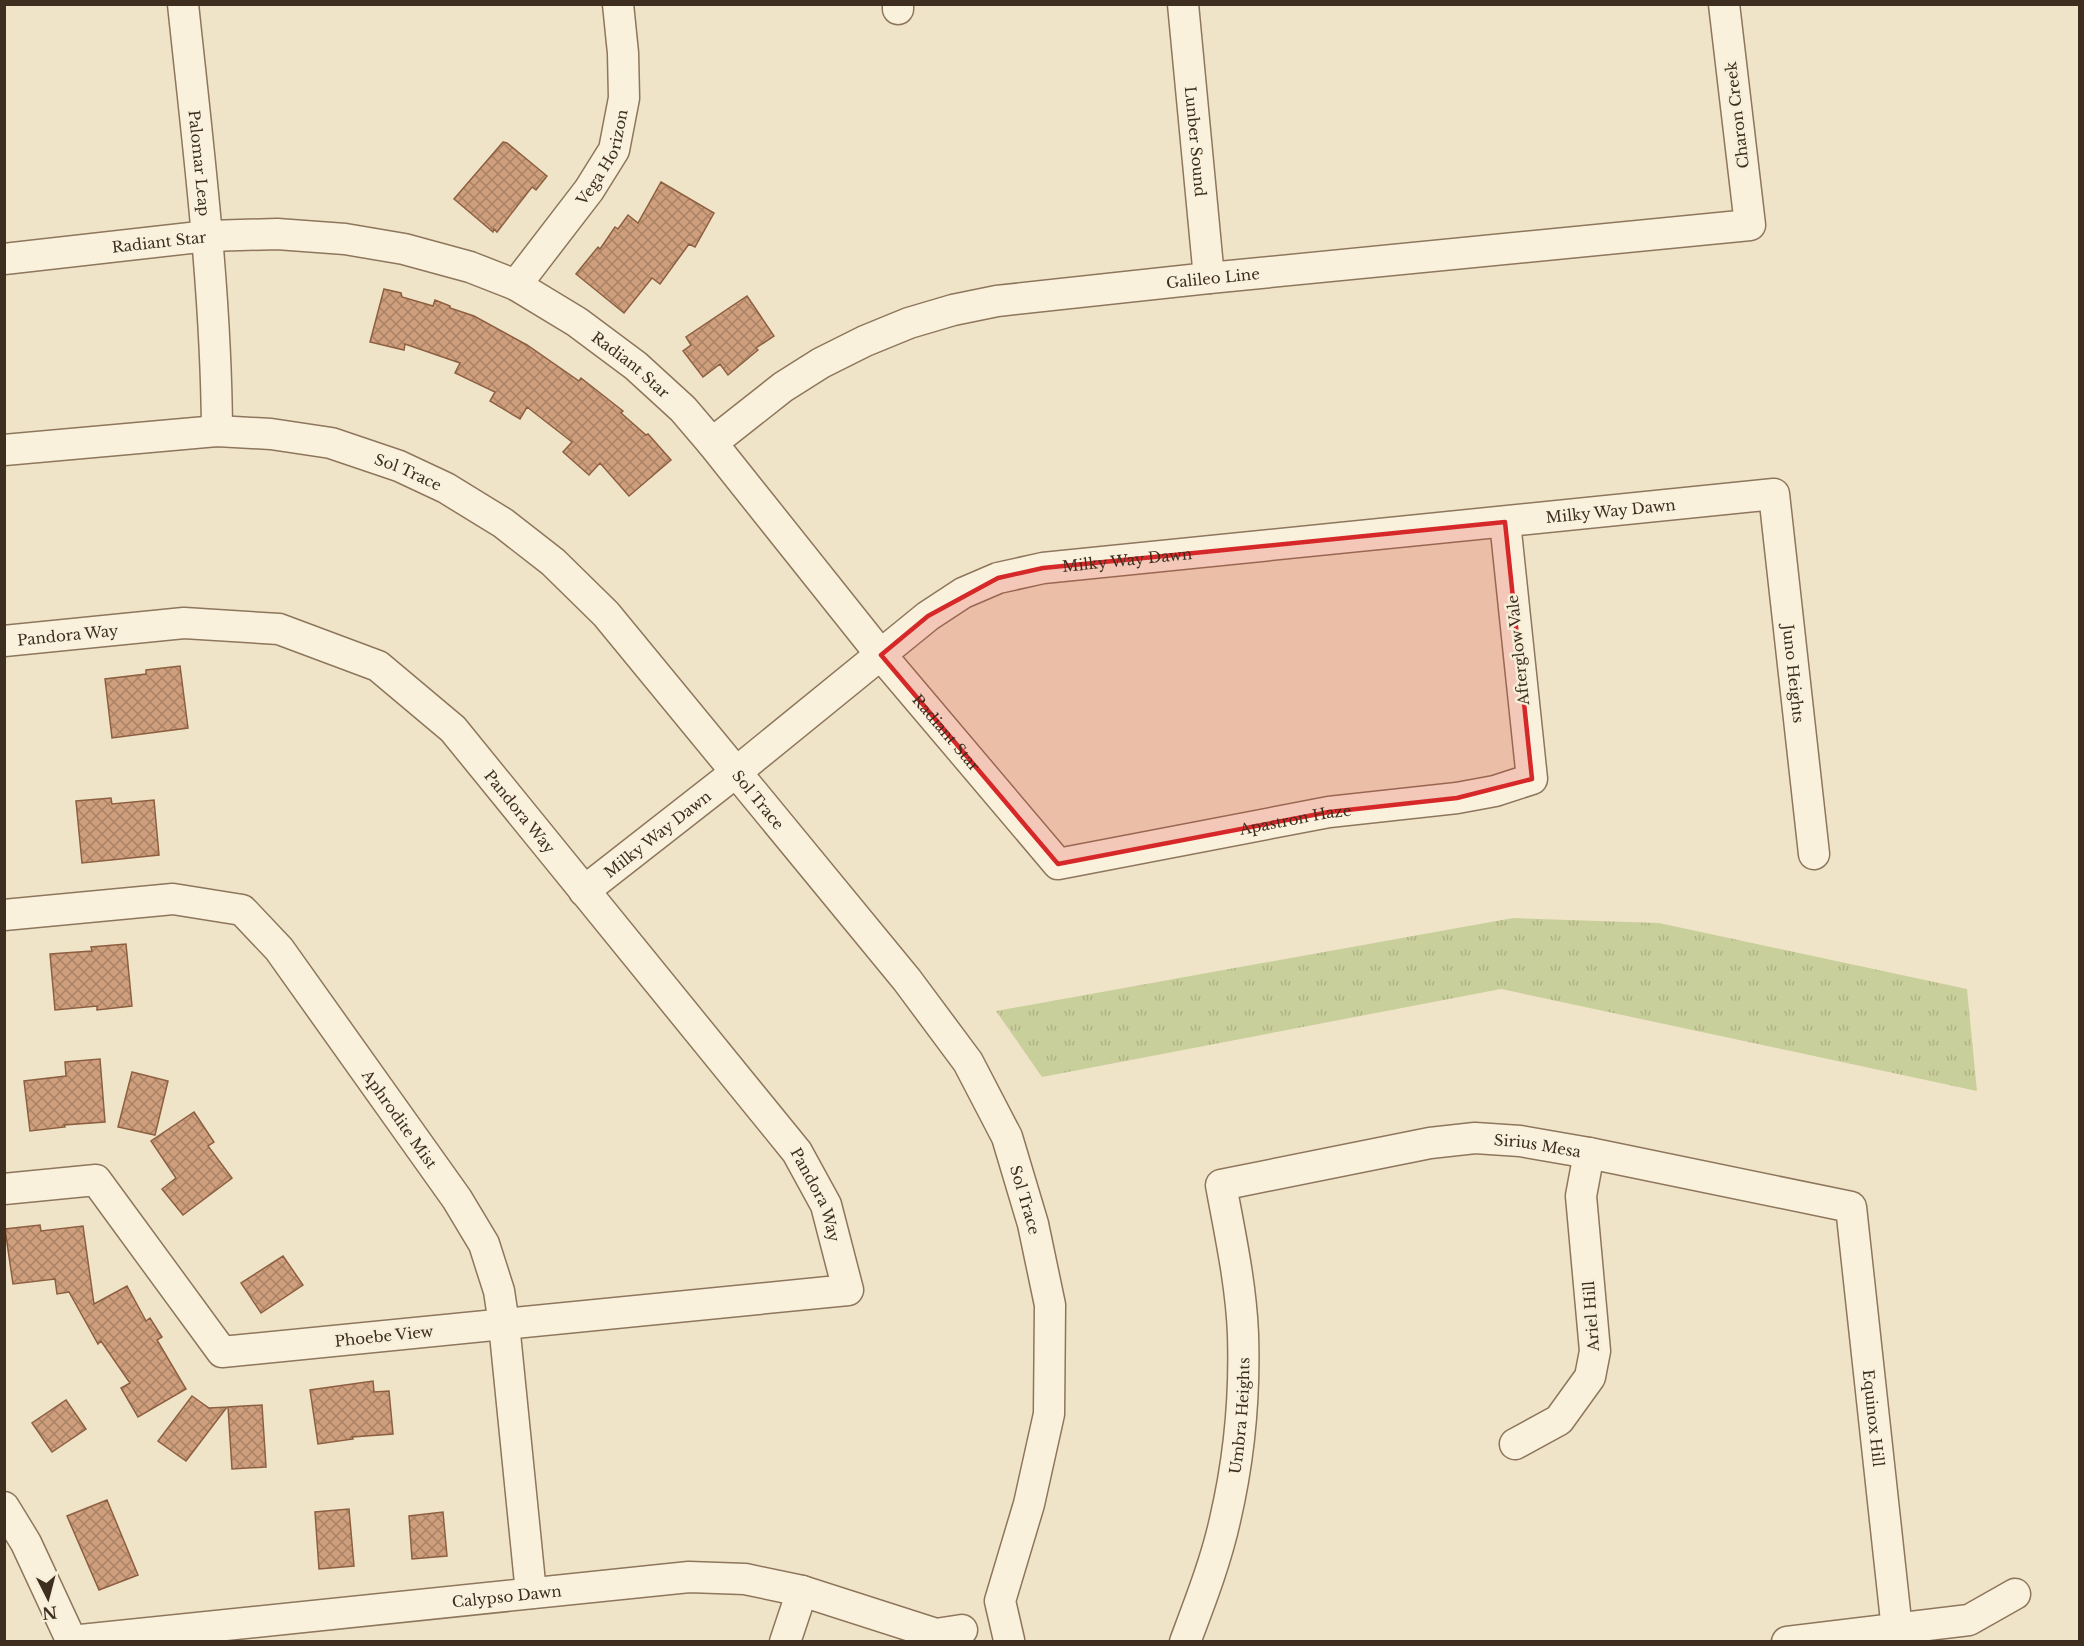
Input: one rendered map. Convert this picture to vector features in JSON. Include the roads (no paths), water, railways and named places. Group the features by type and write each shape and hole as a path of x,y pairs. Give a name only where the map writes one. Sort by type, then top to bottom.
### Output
{"street":[{"name":"Palomar Leap","path":"183,4 208,236 218,431"},
{"name":"Vega Horizon","path":"516,285 589,190 614,150 624,98 623,53 618,4"},
{"name":"Lunber Sound","path":"1183,4 1209,278"},
{"name":"Charon Creek","path":"1724,4 1750,225"},
{"name":"Galileo Line","path":"712,443 783,387 811,369 865,341 909,323 953,310 997,301 1209,278 1750,225"},
{"name":"Radiant Star","path":"4,259 208,236 277,234 345,239 404,249 470,267 516,285 577,322 636,366 683,409 881,655 1058,864"},
{"name":"Sol Trace","path":"4,450 218,431 271,434 331,443 399,466 446,488 503,523 553,562 606,614 907,980 968,1062 1007,1137 1033,1224 1050,1305 1048,1414 1029,1503 1000,1601 1009,1641"},
{"name":"Milky Way Dawn","path":"584,891 735,773 928,615 963,593 998,578 1043,568 1774,495"},
{"name":"Juno Heights","path":"1774,495 1814,854"},
{"name":"Afterglow Vale","path":"1505,522 1532,779"},
{"name":"Pandora Way","path":"4,641 184,623 279,629 378,666 453,729 797,1152 826,1205 848,1290"},
{"name":"Apastron Haze","path":"1058,864 1329,813 1457,798 1495,791 1532,779"},
{"name":"Aphrodite Mist","path":"4,915 173,899 242,910 279,950 457,1199 484,1244 499,1291 504,1324 531,1593"},
{"name":"Sirius Mesa","path":"1221,1185 1430,1143 1475,1138 1520,1141 1589,1153 1851,1207"},
{"name":"Ariel Hill","path":"1515,1444 1559,1420 1590,1377 1595,1351 1581,1196 1589,1153"},
{"name":"Phoebe View","path":"4,1189 96,1180 222,1352 848,1290"},
{"name":"Umbra Heights","path":"1185,1641 1206,1584 1225,1521 1236,1458 1242,1390 1243,1334 1238,1276 1221,1185"},
{"name":"Equinox Hill","path":"1851,1207 1897,1630"},
{"path":"4,1508 26,1543 71,1641"},
{"name":"Calypso Dawn","path":"71,1641 689,1577 746,1579 954,1634 979,1622 997,1626 1009,1641"},
{"path":"785,1641 802,1592"},
{"path":"1787,1641 1969,1620 2015,1594"},
{"path":"954,1634 1000,1601"}]}
